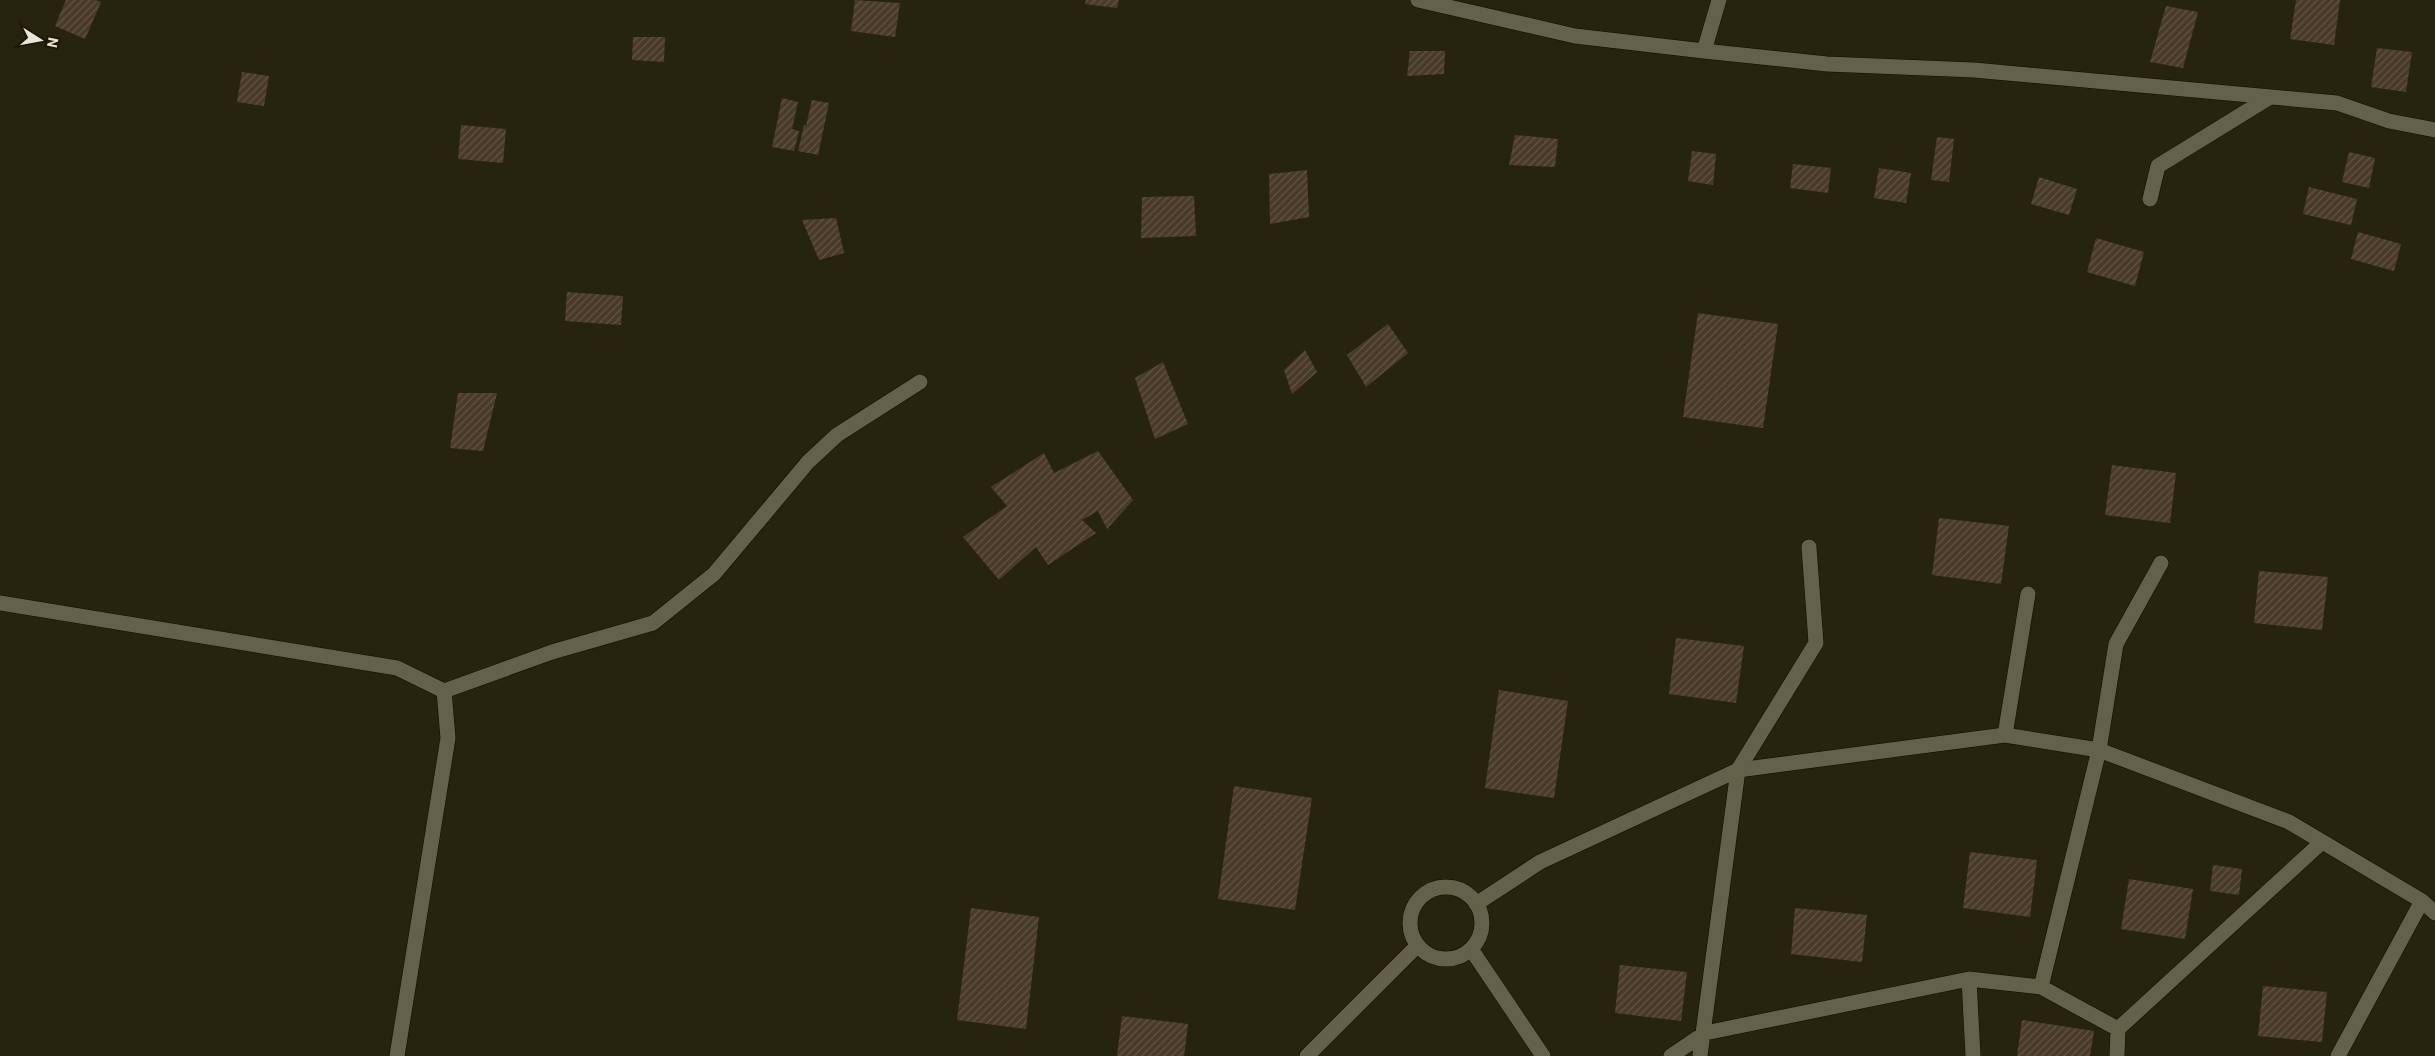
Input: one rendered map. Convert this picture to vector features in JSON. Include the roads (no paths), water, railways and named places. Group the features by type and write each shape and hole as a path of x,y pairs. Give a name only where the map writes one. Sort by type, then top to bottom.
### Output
{"street":[{"path":"1418,0 1575,36 1827,64 1974,70 2337,103 2389,121 2435,130"},
{"path":"1704,51 1719,0"},
{"path":"2150,199 2158,166 2270,97"},
{"path":"0,603 397,668 444,692 552,652 653,623 714,574 808,462 837,435 920,382"},
{"path":"1700,1056 1738,770 1816,643 1809,547"},
{"path":"2041,987 2099,750 2116,644 2161,564"},
{"path":"2005,735 2028,594"},
{"path":"397,1056 448,738 444,692"},
{"path":"1476,904 1540,862 1738,770 2005,735 2099,750 2289,822 2422,901 2435,913"},
{"path":"2117,1056 2118,1028 2322,842"},
{"path":"1446,887 1457,889 1468,895 1476,904 1481,916 1482,928 1478,940 1471,949 1461,956 1437,959 1426,954 1417,946 1409,926 1410,915 1415,904 1423,895 1433,889 1446,887"},
{"path":"2338,1056 2422,901"},
{"path":"1306,1056 1417,946"},
{"path":"1471,949 1543,1056"},
{"path":"1671,1056 1704,1033 1970,980 2041,987 2118,1028"},
{"path":"1970,980 1973,1056"}]}
